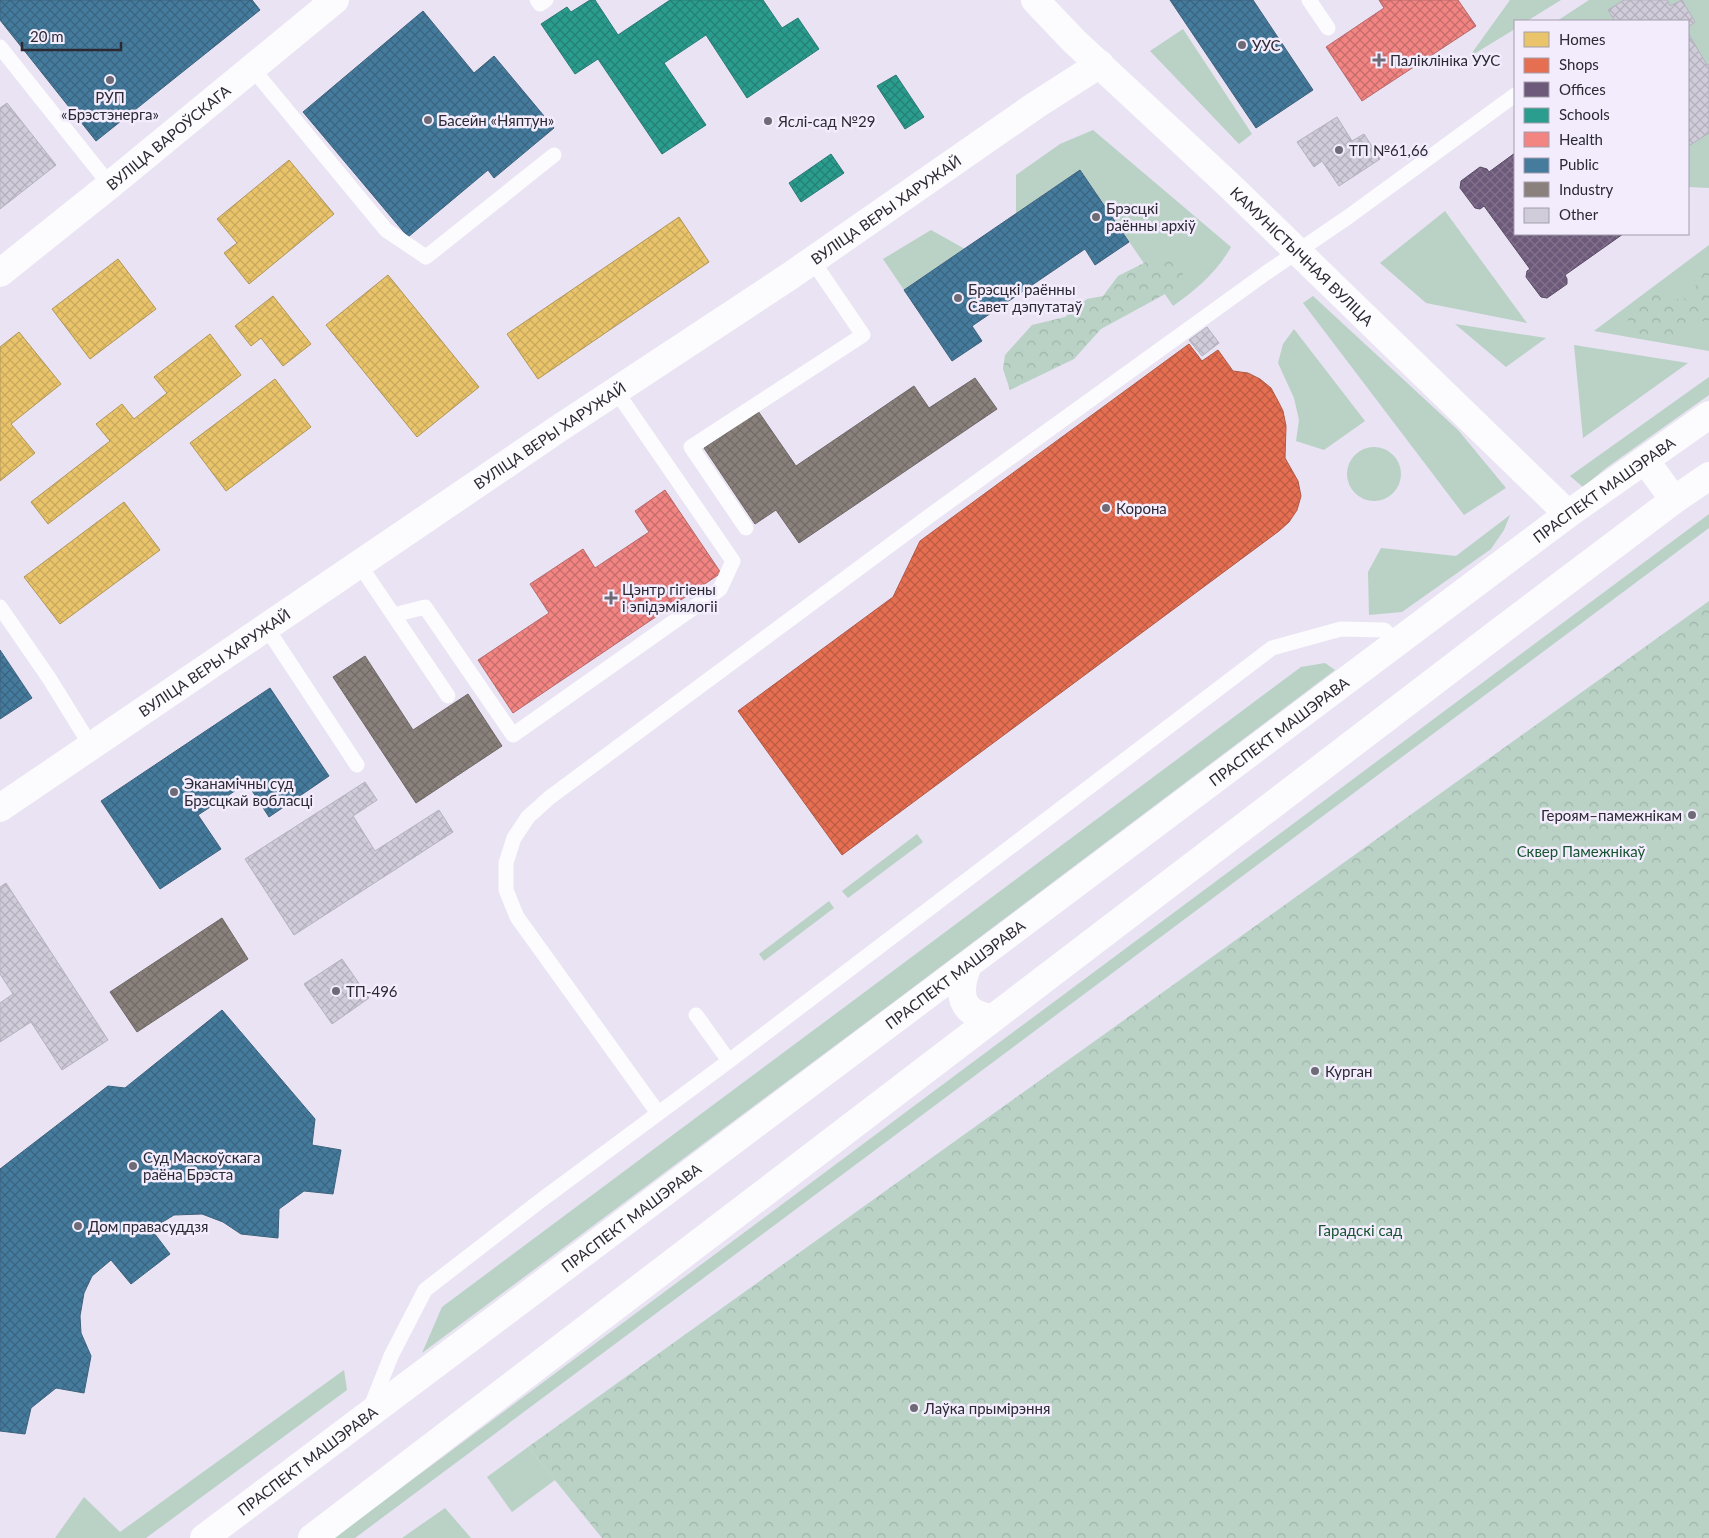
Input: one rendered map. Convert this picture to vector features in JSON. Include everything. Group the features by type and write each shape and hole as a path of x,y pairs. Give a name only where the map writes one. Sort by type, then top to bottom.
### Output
{"main road":[{"name":"ВУЛІЦА ВАРОЎСКАГА","path":"0,273 110,186 335,0"},
{"name":"КАМУНІСТЫЧНАЯ ВУЛІЦА","path":"1035,0 1074,41 1297,252 1568,514"},
{"name":"ВУЛІЦА ВЕРЫ ХАРУЖАЙ","path":"0,808 1100,64"},
{"name":"ПРАСПЕКТ МАШЭРАВА","path":"204,1538 1568,514 1709,415"},
{"path":"1645,460 1674,500"},
{"path":"312,1538 1491,638 1674,500 1709,476"},
{"path":"968,965 961,982 963,1000 971,1010 980,1016 993,1018"}],"lane":[{"path":"537,0 540,4 546,0"},
{"path":"1309,0 1328,28"},
{"path":"0,47 110,186"},
{"path":"252,68 386,230 426,257 554,155"},
{"path":"658,1114 517,917 506,890 506,864 514,838 528,817 557,792 932,514 1258,278 1341,222 1514,96"},
{"path":"746,528 691,447 862,335 812,260"},
{"path":"394,615 425,607 513,735 720,589 733,561 616,392"},
{"path":"359,564 448,696"},
{"path":"0,607 49,678 91,746"},
{"path":"266,627 356,765"},
{"path":"368,1416 391,1356 425,1290 1272,648 1341,629 1384,630 1398,642"},
{"path":"696,1015 729,1061"}],"green space":[{"path":"1510,0 1561,0 1529,20 1514,20 1514,30 1469,57"},
{"path":"1589,0 1709,0 1709,188 1689,187 1689,20 1559,20"},
{"path":"1183,29 1252,134 1239,144 1150,51"},
{"path":"1093,130 1231,247 1219,265 1205,280 1173,306 1081,171 1016,214 1016,175 1060,144"},
{"path":"1445,211 1527,323 1426,303 1380,263"},
{"path":"931,230 965,249 904,290 883,259"},
{"path":"1709,245 1709,351 1594,331"},
{"path":"1709,254 1709,326 1703,321 1693,324 1680,341 1641,335 1627,319 1640,302 1658,292 1681,300 1697,294 1694,276"},
{"path":"1160,255 1169,257 1184,271 1178,287 1101,329 1074,359 1010,390 1003,369 1005,355 1032,325 1065,317 1087,299 1103,296 1118,276"},
{"path":"1313,296 1458,430 1506,488 1464,515 1303,303"},
{"path":"1455,324 1546,338 1506,367"},
{"path":"1294,329 1365,421 1324,450 1296,441 1299,420 1294,398 1278,363 1283,344"},
{"path":"1574,345 1688,363 1583,438"},
{"path":"1709,377 1709,395 1606,468 1583,487 1570,476"},
{"path":"1369,447 1379,447 1389,451 1397,459 1401,474 1397,489 1389,497 1379,501 1369,501 1359,497 1351,489 1347,479 1347,469 1351,459 1359,451"},
{"path":"1709,514 1709,528 355,1538 334,1538"},
{"path":"1510,515 1504,530 1491,549 1402,612 1369,615 1368,572 1381,548 1456,556"},
{"name":"Гарадскі сад","path":"1709,601 1709,1538 602,1538 528,1447"},
{"path":"1325,663 1335,670 422,1353 442,1307 1301,667"},
{"path":"917,834 923,842 848,898 842,891"},
{"path":"829,901 834,908 764,961 759,954"},
{"path":"344,1370 347,1390 146,1538 55,1538 84,1497 120,1532"},
{"path":"528,1447 555,1480 512,1512 487,1477"},
{"path":"445,1508 471,1538 402,1538"}],"building: Homes":[{"path":"289,160 334,214 249,284 224,253 237,243 217,219"},
{"path":"679,217 709,262 538,379 507,334"},
{"path":"118,259 156,309 90,359 52,309"},
{"path":"388,275 479,387 417,437 326,325"},
{"path":"273,296 311,344 283,366 261,338 251,346 235,326"},
{"path":"19,332 61,384 11,424 35,453 0,481 0,347"},
{"path":"210,334 241,375 48,524 31,502 110,441 96,424 122,404 134,419 167,393 154,377"},
{"path":"275,379 311,427 226,491 190,443"},
{"path":"124,502 160,550 60,624 24,577"}],"building: Shops":[{"path":"1189,344 1202,361 1218,350 1233,371 1248,373 1260,379 1271,388 1283,411 1286,426 1285,458 1298,481 1301,496 1297,510 1289,522 842,855 738,711 893,597 920,541"}],"building: Offices":[{"path":"1514,154 1514,235 1622,235 1565,275 1567,284 1547,298 1541,297 1526,277 1527,271 1530,269 1484,206 1480,209 1475,208 1460,188 1461,181 1480,167 1487,169 1489,172"}],"building: Schools":[{"path":"590,0 595,0 618,35 670,0 763,0 782,28 798,18 819,49 747,98 706,35 664,63 706,125 662,154 598,59 575,74 541,24 567,7 571,12"},
{"path":"896,75 924,117 905,129 877,86"},
{"path":"831,154 844,173 801,202 789,183"}],"building: Health":[{"name":"Паліклініка УУС","path":"1379,0 1458,0 1476,26 1362,101 1326,47 1384,8"},
{"name":"Цэнтр гігіены і эпідэміялогіі","path":"665,490 721,573 513,713 478,660 549,613 530,584 583,549 595,568 649,532 635,511"}],"building: Public":[{"name":"РУП «Брэстэнерга»","path":"0,0 252,0 260,10 96,141 0,20"},
{"name":"УУС","path":"1170,0 1253,0 1313,90 1256,128"},
{"name":"Басейн «Няптун»","path":"423,11 474,73 494,56 554,128 494,178 488,170 408,237 303,112"},
{"path":"1080,170 1129,242 1095,265 1085,249 972,326 982,341 952,361 904,290"},
{"path":"0,650 32,698 0,719"},
{"name":"Эканамічны суд Брэсцкай вобласці","path":"270,688 329,776 269,817 247,783 198,815 221,849 160,889 101,801"},
{"name":"Дом правасуддзя","path":"222,1010 315,1119 312,1145 341,1150 333,1194 304,1191 279,1209 278,1238 241,1234 223,1222 202,1214 174,1215 151,1229 170,1254 131,1284 111,1260 92,1276 84,1293 80,1316 81,1333 91,1356 84,1393 56,1388 31,1408 25,1434 0,1431 0,1169 108,1086 125,1088"}],"building: Industry":[{"path":"975,378 997,409 799,543 776,510 755,524 704,448 758,411 796,466 914,386 929,408"},
{"path":"365,656 413,730 468,694 502,746 416,803 333,677"},
{"path":"222,918 248,959 137,1032 110,992"}],"building: Other":[{"path":"1624,0 1667,0 1670,6 1682,0 1695,22 1689,26 1689,20 1614,20 1608,10"},
{"path":"1689,35 1707,65 1709,64 1709,133 1690,145"},
{"path":"7,103 56,165 0,209 0,108"},
{"name":"ТП №61,66","path":"1337,117 1352,141 1364,134 1380,159 1339,186 1322,161 1314,167 1297,142"},
{"path":"1207,327 1219,343 1202,356 1189,340"},
{"path":"365,782 377,800 353,816 375,851 439,810 453,832 294,935 245,859"},
{"path":"6,883 108,1040 62,1070 31,1022 0,1042 0,1003 13,994 0,974 0,887"},
{"name":"ТП-496","path":"342,959 369,998 332,1024 304,984"}],"place":[{"name":"УУС","path":"1242,45"},
{"name":"Паліклініка УУС","path":"1379,60"},
{"name":"РУП «Брэстэнерга»","path":"110,80"},
{"name":"Басейн «Няптун»","path":"428,120"},
{"name":"Яслі-сад №29","path":"768,121"},
{"name":"ТП №61,66","path":"1339,150"},
{"name":"Брэсцкі раённы архіў","path":"1096,217"},
{"name":"Брэсцкі раённы Савет дэпутатаў","path":"958,298"},
{"name":"Корона","path":"1106,508"},
{"name":"Цэнтр гігіены і эпідэміялогіі","path":"611,598"},
{"name":"Эканамічны суд Брэсцкай вобласці","path":"174,792"},
{"name":"Героям–памежнікам","path":"1692,815"},
{"name":"ТП-496","path":"336,991"},
{"name":"Курган","path":"1315,1071"},
{"name":"Суд Маскоўскага раёна Брэста","path":"133,1166"},
{"name":"Дом правасуддзя","path":"78,1226"},
{"name":"Лаўка прымірэння","path":"914,1408"}],"park label":[{"name":"Сквер Памежнікаў","path":"1581,851"}]}
